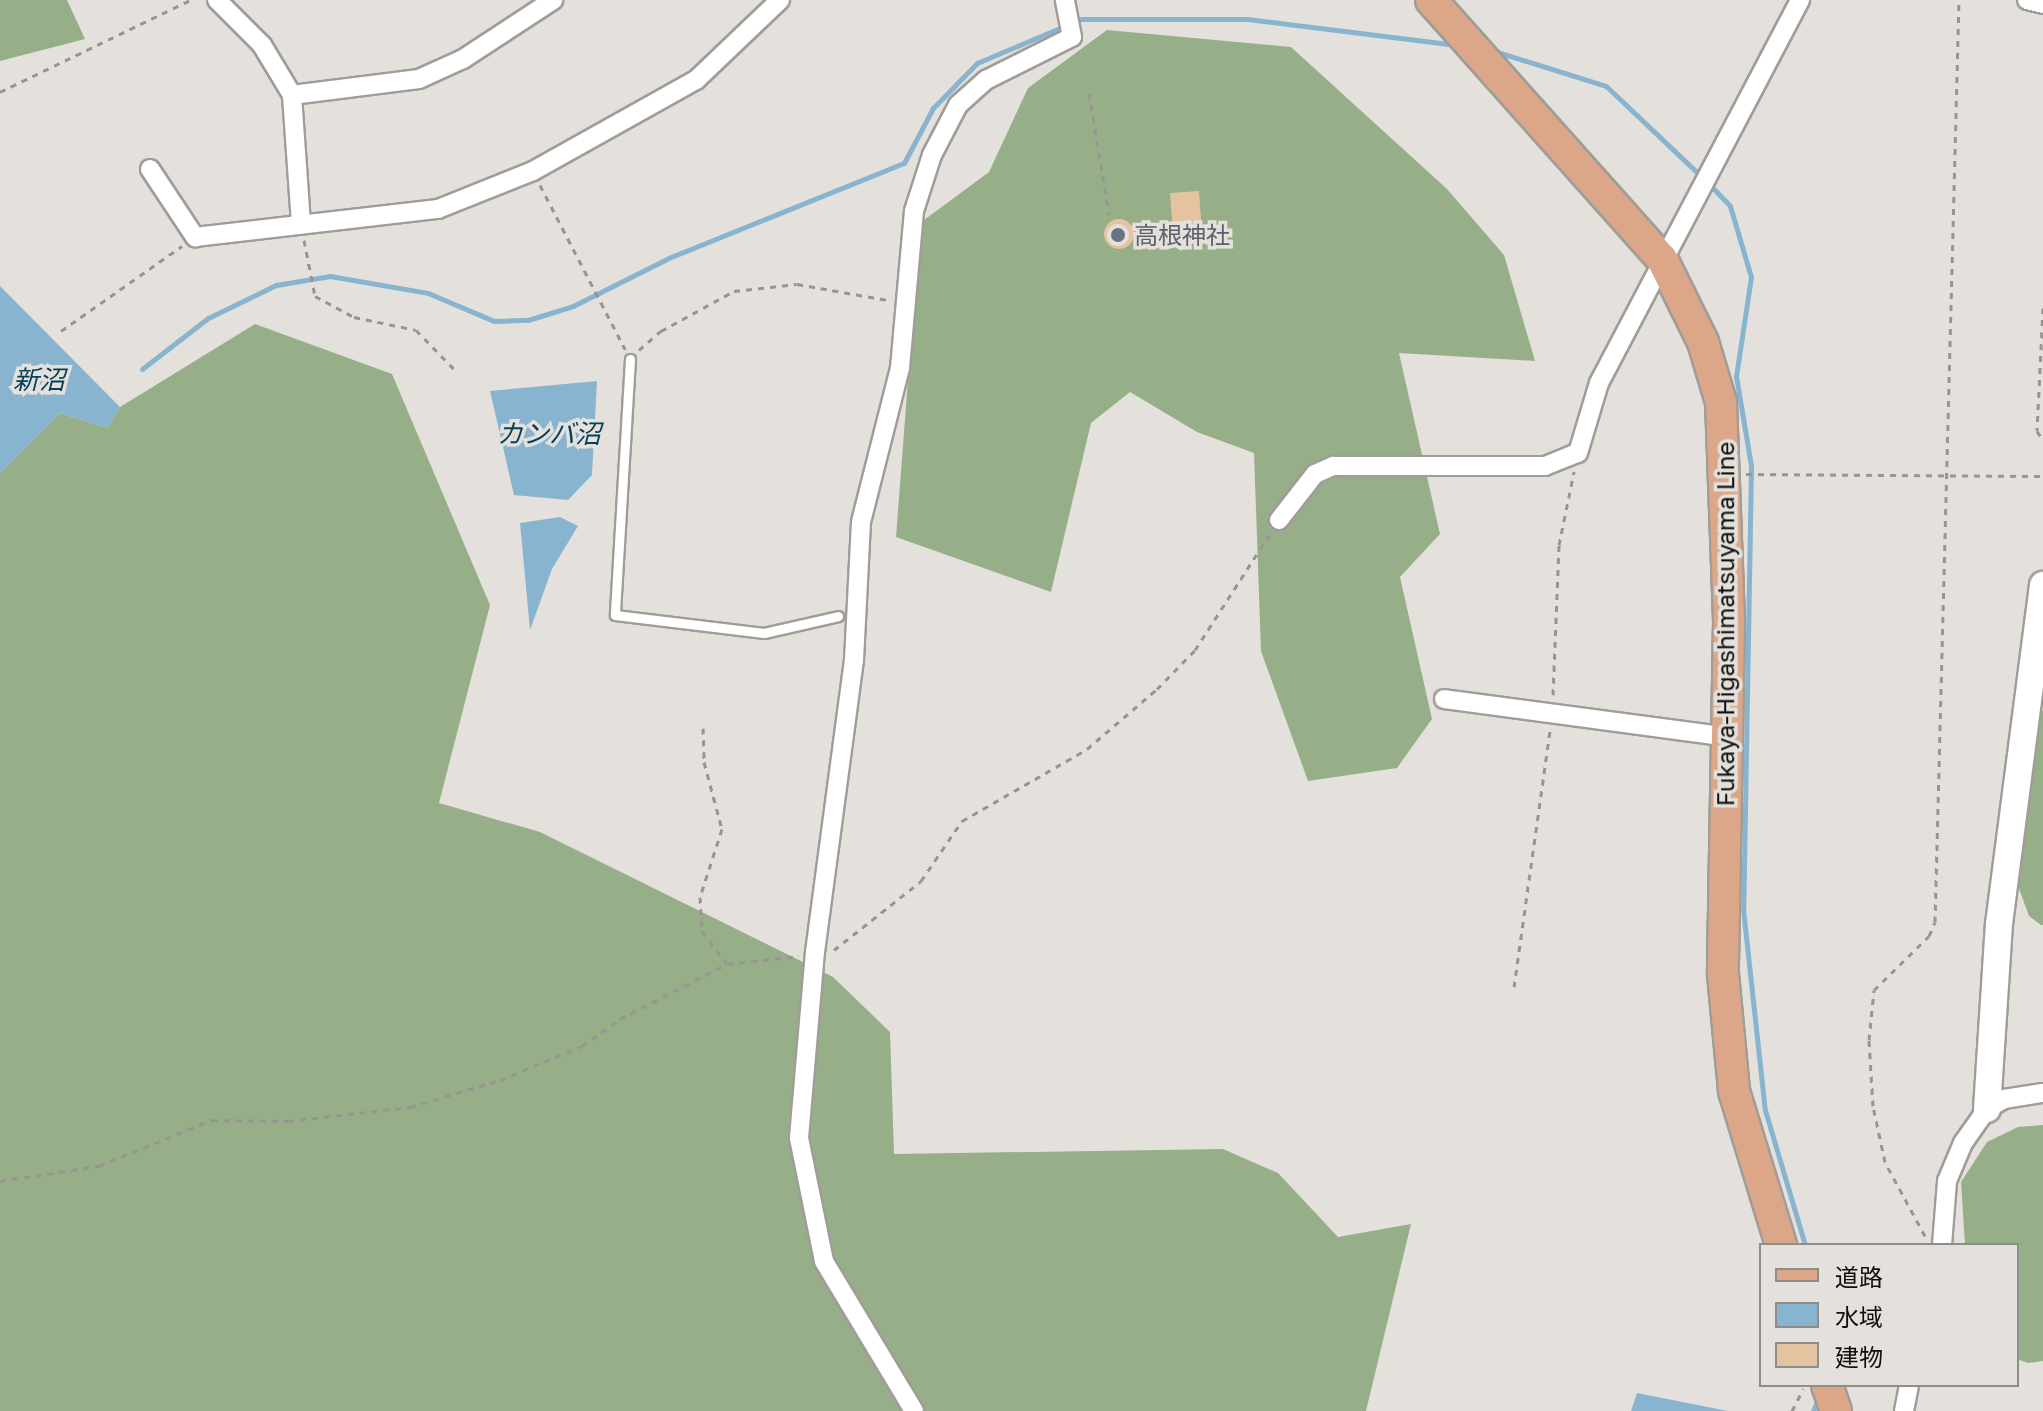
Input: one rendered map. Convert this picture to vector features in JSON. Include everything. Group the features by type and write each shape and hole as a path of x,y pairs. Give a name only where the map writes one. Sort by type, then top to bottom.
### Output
{"main road":[{"name":"Fukaya-Higashimatsuyama Line","path":"1431,0 1662,259 1703,342 1721,402 1727,473 1723,974 1734,1091 1780,1243"},
{"path":"1828,1387 1836,1411"}],"street":[{"path":"217,0 262,45 292,95 301,224"},
{"path":"292,95 419,79 463,59 553,0"},
{"path":"150,169 195,237 438,209 533,171 696,80 780,0"},
{"path":"914,1411 824,1261 799,1138 815,952 854,660 861,522 900,368 914,211 932,155 958,105 986,80 1072,37 1065,0"},
{"path":"1279,520 1315,474 1333,466 1545,466 1578,453 1599,383 1800,0"},
{"path":"2027,0 2043,4"},
{"path":"1942,1243 1947,1181 1987,1109 1999,924 2043,585"},
{"path":"1444,699 1727,737"},
{"path":"1987,1109 2004,1099 2043,1093"},
{"path":"1904,1411 1909,1387"}],"lane":[{"path":"630,359 615,615 764,633 838,616"}],"path":[{"path":"0,92 190,0"},
{"path":"1931,1243 1885,1162 1869,1040 1874,990 1929,936 1935,922 1959,0"},
{"path":"1089,93 1109,214"},
{"path":"533,171 630,359 661,331 734,291 797,284 904,303"},
{"path":"301,224 315,296 354,317 416,330 454,369"},
{"path":"61,331 195,237"},
{"path":"2043,308 2037,431 2043,440"},
{"path":"1727,473 1947,478 2043,476"},
{"path":"0,1181 99,1166 212,1120 288,1121 394,1109 470,1089 582,1046 620,1019 727,964 768,963 832,951 856,936 921,881 962,821 1087,749 1157,689 1195,650 1279,520"},
{"path":"703,728 704,762 722,829 700,897 702,931 727,964"},
{"path":"1792,1411 1804,1387"}],"green space":[{"path":"0,0 67,0 85,39 0,61"},
{"path":"1107,30 1291,47 1447,189 1504,255 1535,361 1399,353 1440,534 1400,577 1432,719 1397,768 1308,781 1261,651 1254,453 1197,432 1130,392 1091,423 1051,592 896,537 920,223 989,172 1028,88"},
{"path":"255,324 392,374 490,605 439,803 540,832 833,977 890,1032 894,1154 1223,1149 1278,1173 1338,1237 1411,1224 1366,1411 0,1411 0,473 60,413 107,428 120,407"},
{"path":"2043,710 2041,925 2029,916 2017,883 2027,719"},
{"path":"2043,1125 2043,1361 2028,1363 2019,1360 2019,1243 1965,1243 1961,1182 1987,1142 2018,1127"}],"water":[{"name":"新沼","path":"0,286 120,407 107,428 60,413 0,473"},
{"name":"カンバ沼","path":"597,381 592,475 568,500 514,495 490,391"},
{"path":"560,517 578,526 552,569 530,630 520,523"},
{"path":"1637,1393 1728,1411 1631,1411"}],"building":[{"path":"1199,191 1203,242 1174,244 1170,193"},
{"name":"高根神社","path":"1119,219 1130,223 1134,234 1130,245 1119,249 1108,245 1104,234 1108,223"}],"waterway":[{"path":"142,369 208,318 276,285 330,276 428,293 494,321 528,320 573,306 671,257 904,163 933,108 977,63 1081,19 1247,19 1456,45"},
{"path":"1494,51 1606,86 1702,177"},
{"path":"1709,184 1730,206 1751,277 1736,376 1751,466 1743,909 1765,1110 1804,1243"},
{"path":"1813,1411 1819,1397"}],"place":[{"name":"高根神社","path":"1118,235"}]}
